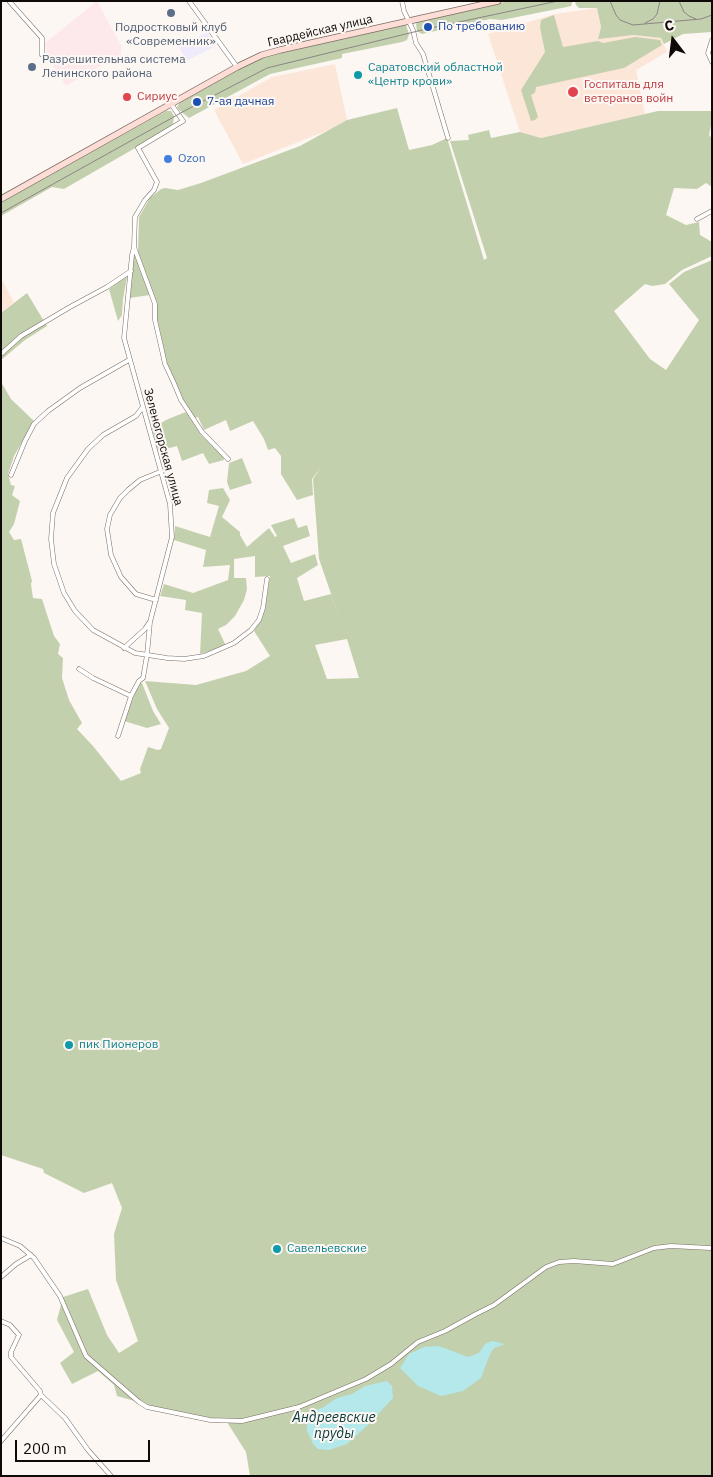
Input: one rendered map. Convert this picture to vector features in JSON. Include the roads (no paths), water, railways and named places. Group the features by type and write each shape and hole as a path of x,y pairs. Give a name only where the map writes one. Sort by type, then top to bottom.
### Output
{"street":[{"path":"9,1 42,38 42,55"},
{"path":"189,1 237,67"},
{"path":"402,1 404,11 413,30 414,38 423,54 448,138"},
{"name":"Гвардейская улица","path":"1,199 237,67 280,50 498,1"},
{"path":"712,40 708,48 712,62"},
{"name":"Зеленогорская улица","path":"118,736 131,696 142,678 147,655 150,622 172,537 170,504 124,338 134,247 135,217 144,200 154,190 157,182 138,148 183,121 171,104"},
{"path":"697,219 712,211"},
{"path":"134,247 155,304 155,320 165,364 181,400 202,432 228,459"},
{"path":"1,354 21,336 107,287 131,271"},
{"path":"12,475 25,441 34,424 48,411 80,388 129,360"},
{"path":"142,408 136,416 102,435 75,465 67,478 53,513 51,523 54,564 69,603 93,630 124,648 135,653 184,659 204,656 234,643 251,630 259,620 263,608 267,579"},
{"path":"156,600 136,594 121,577 111,555 107,529 110,515 120,498 140,480 162,471"},
{"path":"124,648 145,630 150,622"},
{"path":"79,669 93,678 131,696"},
{"path":"1,1238 20,1246 31,1255 60,1296 86,1356 139,1402 147,1407 210,1420 242,1421 299,1407 366,1379 391,1364 418,1342 445,1331 494,1305 546,1267 559,1262 574,1261 613,1264 654,1248 671,1246 710,1248"},
{"path":"1,1278 16,1264 31,1255"},
{"path":"1,1321 10,1325 19,1335 11,1352 11,1358 40,1391 41,1395 65,1418 88,1450 111,1476"},
{"path":"1,1440 41,1395"}],"water":[{"path":"492,1341 505,1344 494,1348 481,1378 463,1391 441,1396 418,1386 400,1368 409,1354 424,1347 439,1346 468,1357 479,1353 485,1344"},
{"name":"Андреевские пруды","path":"387,1381 392,1386 393,1398 347,1444 329,1450 318,1449 313,1444 307,1431 309,1412 322,1408 337,1398 352,1394 365,1386"}],"tram line":[{"path":"1,213 188,109 267,68 426,29 558,1"},
{"path":"610,1 620,20 633,25 701,19 712,15"},
{"path":"645,23 653,19 657,14 660,1"},
{"path":"679,1 684,12 696,19"}],"place":[{"name":"Подростковый клуб «Современник»","path":"171,13"},
{"name":"По требованию","path":"428,27"},
{"name":"Разрешительная система Ленинского района","path":"32,67"},
{"name":"Саратовский областной «Центр крови»","path":"358,75"},
{"name":"Госпиталь для ветеранов войн","path":"573,92"},
{"name":"Сириус","path":"127,97"},
{"name":"7-ая дачная","path":"197,102"},
{"name":"Ozon","path":"168,159"},
{"name":"пик Пионеров","path":"69,1045"},
{"name":"Савельевские","path":"277,1249"}]}
